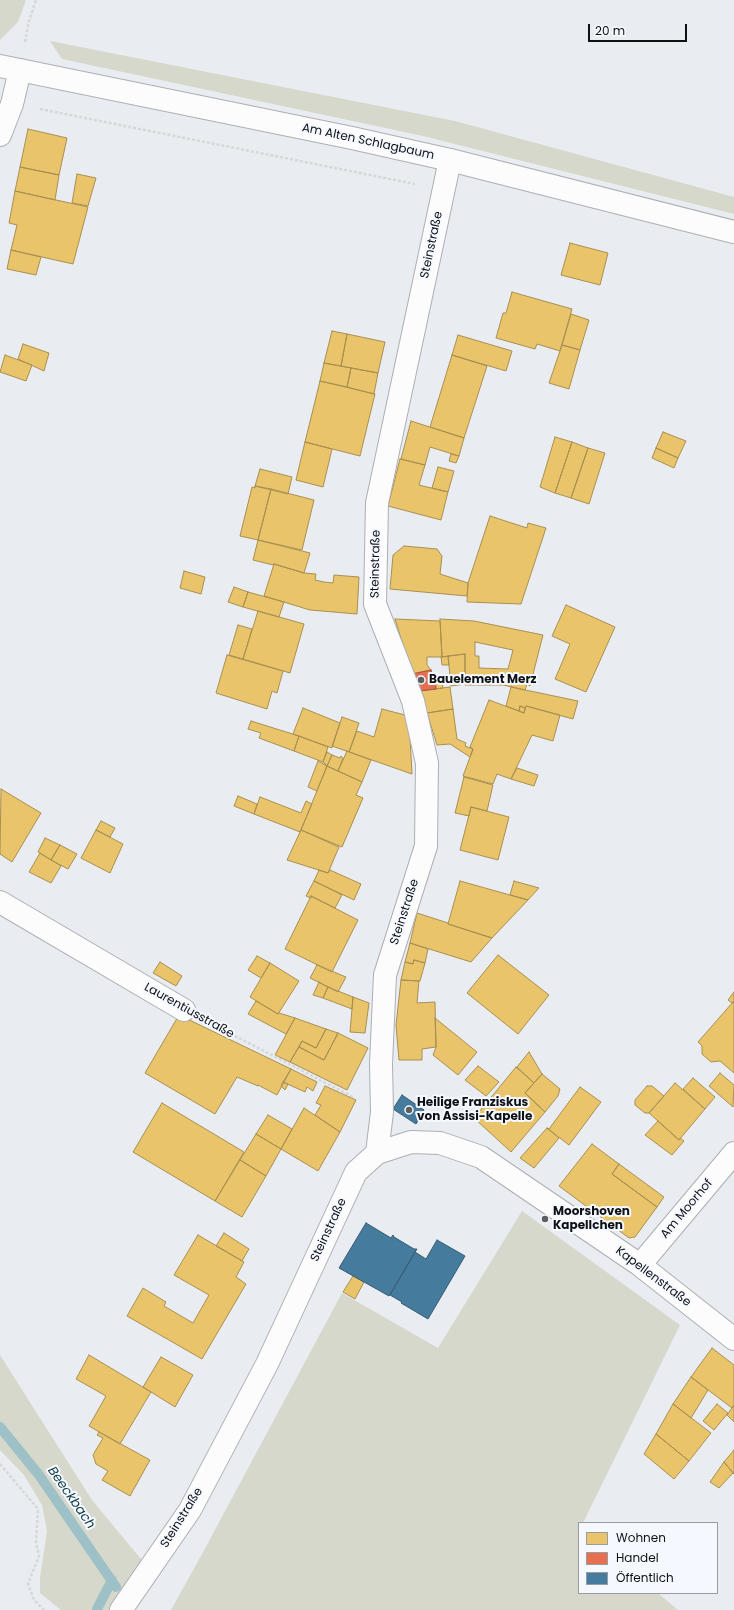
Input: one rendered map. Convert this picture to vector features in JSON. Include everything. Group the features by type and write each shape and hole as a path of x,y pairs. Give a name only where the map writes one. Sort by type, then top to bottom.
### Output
{"street":[{"path":"0,135 12,104 10,68"},
{"name":"Am Alten Schlagbaum","path":"10,68 352,138 450,160 734,232"},
{"name":"Steinstraße","path":"121,1610 190,1510 267,1364 356,1172 377,1153 382,1112 381,1064 385,975 426,846 427,764 413,701 375,604 377,503 450,160"},
{"name":"Laurentiusstraße","path":"0,902 184,1010"},
{"name":"Kapellenstraße","path":"377,1153 411,1142 418,1142 440,1143 481,1157 640,1265 734,1339"},
{"name":"Am Moorhof","path":"640,1265 734,1154"}],"path":[{"path":"10,68 30,20 36,0"},
{"path":"12,104 444,190"},
{"name":"Laurentiusstraße","path":"184,1010 382,1112"},
{"path":"0,1464 38,1509 36,1542 39,1556 28,1584 34,1600 44,1610"}],"shaded area":[{"path":"0,0 26,0 18,22 0,40"},
{"path":"50,41 455,121 734,197 734,214 423,136 62,59"},
{"path":"522,1211 680,1325 583,1522 578,1522 578,1594 659,1594 678,1610 171,1610 342,1293 438,1348"},
{"path":"0,1355 92,1500 155,1576 134,1610 61,1610 40,1593 40,1578 47,1531 42,1505 24,1475 0,1450"}],"building: Wohnen":[{"path":"28,129 67,138 59,175 20,167"},
{"path":"20,167 59,175 55,200 15,191"},
{"path":"77,174 96,178 88,206 72,203"},
{"path":"15,191 88,207 73,264 11,250 17,225 9,223"},
{"path":"570,243 608,253 600,285 561,275"},
{"path":"11,250 41,257 36,275 7,269"},
{"path":"512,292 572,309 560,351 537,344 535,349 496,338 503,313 506,313"},
{"path":"571,314 589,320 580,350 562,345"},
{"path":"332,331 347,334 341,366 324,363"},
{"path":"347,334 385,342 378,373 341,366"},
{"path":"458,335 512,351 506,371 452,355"},
{"path":"23,344 49,353 44,371 18,359"},
{"path":"562,345 580,350 569,389 549,383"},
{"path":"5,355 32,365 26,381 0,372"},
{"path":"452,355 487,366 464,438 430,427"},
{"path":"324,363 351,368 347,387 320,381"},
{"path":"351,368 378,373 374,394 347,387"},
{"path":"320,381 375,394 360,456 305,442"},
{"path":"411,421 464,438 459,456 430,447 425,465 401,459"},
{"path":"663,432 686,441 678,458 656,448"},
{"path":"555,437 572,442 555,493 540,487"},
{"path":"305,442 332,449 323,487 296,480"},
{"path":"572,442 588,448 571,498 555,493"},
{"path":"588,448 605,453 589,504 571,498"},
{"path":"656,448 678,458 674,468 652,458"},
{"path":"451,454 459,456 456,463 449,461"},
{"path":"400,459 425,465 419,485 448,492 441,520 388,506"},
{"path":"438,467 454,471 448,492 432,488"},
{"path":"260,469 292,477 288,494 255,486"},
{"path":"255,486 271,489 258,540 240,536 252,487 255,488"},
{"path":"271,489 314,500 302,550 258,540"},
{"path":"490,516 527,528 528,523 546,528 521,604 467,602 468,583"},
{"path":"258,540 310,553 304,573 274,564 253,560"},
{"path":"404,546 437,549 442,556 440,574 468,583 467,596 390,589 393,555"},
{"path":"274,564 304,573 316,574 315,580 324,582 333,583 334,575 359,577 357,614 310,610 264,596"},
{"path":"184,571 205,577 201,594 180,588"},
{"path":"234,587 248,592 243,607 228,602"},
{"path":"248,592 284,602 279,617 243,607"},
{"path":"566,605 615,627 586,692 555,679 570,644 552,636"},
{"path":"258,611 304,624 290,673 243,659"},
{"path":"395,619 440,621 442,657 427,657 427,665 431,670 412,674"},
{"path":"440,619 474,621 543,635 530,686 527,684 525,690 503,685 465,685 465,654 442,657","holes":["475,642 513,650 508,669 479,668 479,656 475,656"]},
{"path":"238,625 252,629 243,659 229,655"},
{"path":"465,654 465,684 451,686 448,656"},
{"path":"227,655 283,671 277,693 272,691 267,709 216,693"},
{"path":"448,656 449,665 442,665 441,657"},
{"path":"442,681 443,688 436,689 436,682"},
{"path":"450,687 453,709 427,713 420,691"},
{"path":"511,687 578,701 573,719 526,706 525,708 520,706 519,711 506,706"},
{"path":"489,700 524,713 526,706 560,715 553,741 532,735 511,779 497,774 493,784 463,776 473,749 470,747"},
{"path":"520,706 525,708 524,713 519,711"},
{"path":"303,708 340,723 332,748 293,734"},
{"path":"382,709 405,715 410,737 412,774 349,752 357,731 374,737"},
{"path":"453,709 457,739 466,743 465,746 473,749 470,757 450,744 437,745 427,713"},
{"path":"342,717 359,723 349,752 332,746"},
{"path":"251,721 299,736 294,751 259,738 261,733 248,729"},
{"path":"299,736 328,747 323,762 294,751"},
{"path":"347,751 371,760 362,782 338,771"},
{"path":"327,752 332,755 327,766 323,762"},
{"path":"332,755 340,758 341,756 343,758 338,771 327,766"},
{"path":"318,761 327,766 317,791 308,787"},
{"path":"327,766 362,782 356,795 363,798 342,847 301,830"},
{"path":"517,768 538,775 534,786 511,779"},
{"path":"464,777 493,785 487,811 471,807 469,816 455,813"},
{"path":"1,789 41,813 12,862 0,854"},
{"path":"238,796 257,804 254,814 234,806"},
{"path":"260,797 301,813 306,801 312,804 300,832 254,814"},
{"path":"471,807 509,817 498,860 460,850"},
{"path":"101,821 115,828 110,837 96,830"},
{"path":"96,830 123,844 110,873 81,858"},
{"path":"301,830 339,847 328,873 287,860"},
{"path":"45,838 60,845 51,860 38,852"},
{"path":"60,845 77,854 68,869 51,860"},
{"path":"40,853 61,866 51,883 29,872"},
{"path":"319,870 328,873 330,870 361,884 354,900 314,881"},
{"path":"314,881 342,895 335,908 311,896 311,898 306,896"},
{"path":"460,881 528,900 492,938 448,924"},
{"path":"514,881 539,888 528,900 510,895"},
{"path":"311,896 358,920 332,972 285,949"},
{"path":"417,913 492,938 471,962 410,943"},
{"path":"410,943 428,949 425,963 414,960 413,964 405,962"},
{"path":"498,955 549,995 518,1034 467,993"},
{"path":"257,956 270,963 261,978 248,970"},
{"path":"414,960 425,963 420,981 401,980 405,962 413,964"},
{"path":"160,962 182,976 176,986 153,973"},
{"path":"270,963 299,981 278,1014 250,997"},
{"path":"317,965 346,977 338,992 310,978"},
{"path":"401,980 419,981 417,1003 435,1002 436,1047 422,1049 422,1060 399,1060 396,1025"},
{"path":"319,982 328,987 323,998 313,995"},
{"path":"328,987 353,997 352,1009 323,998"},
{"path":"734,992 734,1002 732,1003 728,1000"},
{"path":"353,997 369,1003 365,1033 350,1032"},
{"path":"256,1001 278,1014 279,1013 295,1018 286,1034 248,1014"},
{"path":"733,1002 734,1073 720,1061 711,1062 702,1054 702,1046 698,1042"},
{"path":"179,1015 291,1069 277,1095 258,1085 237,1077 215,1114 145,1073"},
{"path":"295,1018 326,1029 316,1048 302,1041 290,1062 275,1055"},
{"path":"435,1018 477,1052 458,1075 433,1055 436,1047"},
{"path":"326,1029 338,1033 324,1060 299,1047 302,1041 316,1048"},
{"path":"338,1033 368,1048 347,1090 290,1062 299,1047 324,1060"},
{"path":"529,1052 542,1074 534,1083 517,1067"},
{"path":"478,1066 499,1082 486,1096 465,1080"},
{"path":"516,1067 534,1083 525,1093 545,1112 511,1152 474,1118"},
{"path":"291,1069 317,1082 313,1091 307,1087 305,1092 283,1082"},
{"path":"720,1073 734,1085 733,1107 709,1086"},
{"path":"542,1074 560,1089 558,1096 545,1112 525,1093"},
{"path":"693,1078 715,1097 705,1109 683,1089"},
{"path":"283,1082 288,1084 285,1090 281,1086"},
{"path":"675,1083 705,1109 679,1140 649,1113"},
{"path":"325,1086 356,1100 340,1132 315,1115 321,1105 316,1103"},
{"path":"647,1086 652,1086 664,1096 649,1113 645,1113 635,1105 635,1100"},
{"path":"580,1087 601,1102 569,1145 547,1128 549,1129"},
{"path":"162,1103 244,1152 215,1201 133,1152"},
{"path":"304,1108 340,1132 318,1171 281,1149"},
{"path":"268,1115 292,1129 281,1149 256,1134"},
{"path":"658,1121 679,1140 680,1138 684,1141 672,1155 645,1135"},
{"path":"547,1128 559,1138 534,1168 520,1158"},
{"path":"256,1134 281,1149 266,1176 240,1160"},
{"path":"592,1144 619,1164 612,1174 657,1207 635,1237 629,1238 559,1186"},
{"path":"240,1160 266,1176 242,1217 215,1201"},
{"path":"619,1164 664,1197 657,1207 612,1174"},
{"path":"224,1233 249,1249 242,1261 216,1246"},
{"path":"198,1235 244,1262 236,1277 246,1284 202,1359 127,1316 143,1288 166,1302 164,1306 193,1323 209,1295 174,1275"},
{"path":"353,1276 364,1282 355,1299 343,1292"},
{"path":"712,1348 734,1365 734,1405 732,1408 691,1377"},
{"path":"89,1355 151,1392 120,1444 89,1426 106,1396 76,1379"},
{"path":"161,1357 193,1375 175,1407 143,1387"},
{"path":"691,1377 708,1390 691,1418 673,1404"},
{"path":"673,1404 711,1433 689,1461 656,1434"},
{"path":"717,1404 728,1413 714,1430 703,1421"},
{"path":"734,1405 734,1422 727,1415"},
{"path":"99,1432 150,1460 130,1496 102,1480 108,1471 96,1464 93,1455 103,1438 97,1435"},
{"path":"656,1434 689,1461 674,1479 644,1454"},
{"path":"734,1450 734,1474 724,1462"},
{"path":"724,1462 733,1473 719,1488 710,1482"}],"building: Handel":[{"path":"431,670 436,689 419,691 412,674"}],"building: Öffentlich":[{"name":"Heilige Franziskus von Assisi-Kapelle","path":"402,1095 424,1110 416,1124 393,1109"},
{"path":"366,1223 391,1238 393,1235 414,1249 417,1249 389,1296 339,1268"},
{"path":"437,1240 465,1256 428,1319 390,1295 415,1252 426,1259"}],"waterway":[{"name":"Beeckbach","path":"0,1427 39,1475 116,1587"},
{"path":"97,1609 112,1580"}],"place":[{"name":"Bauelement Merz","path":"421,680"},
{"name":"Heilige Franziskus von Assisi-Kapelle","path":"409,1110"},
{"name":"Moorshoven Kapellchen","path":"545,1219"}]}
